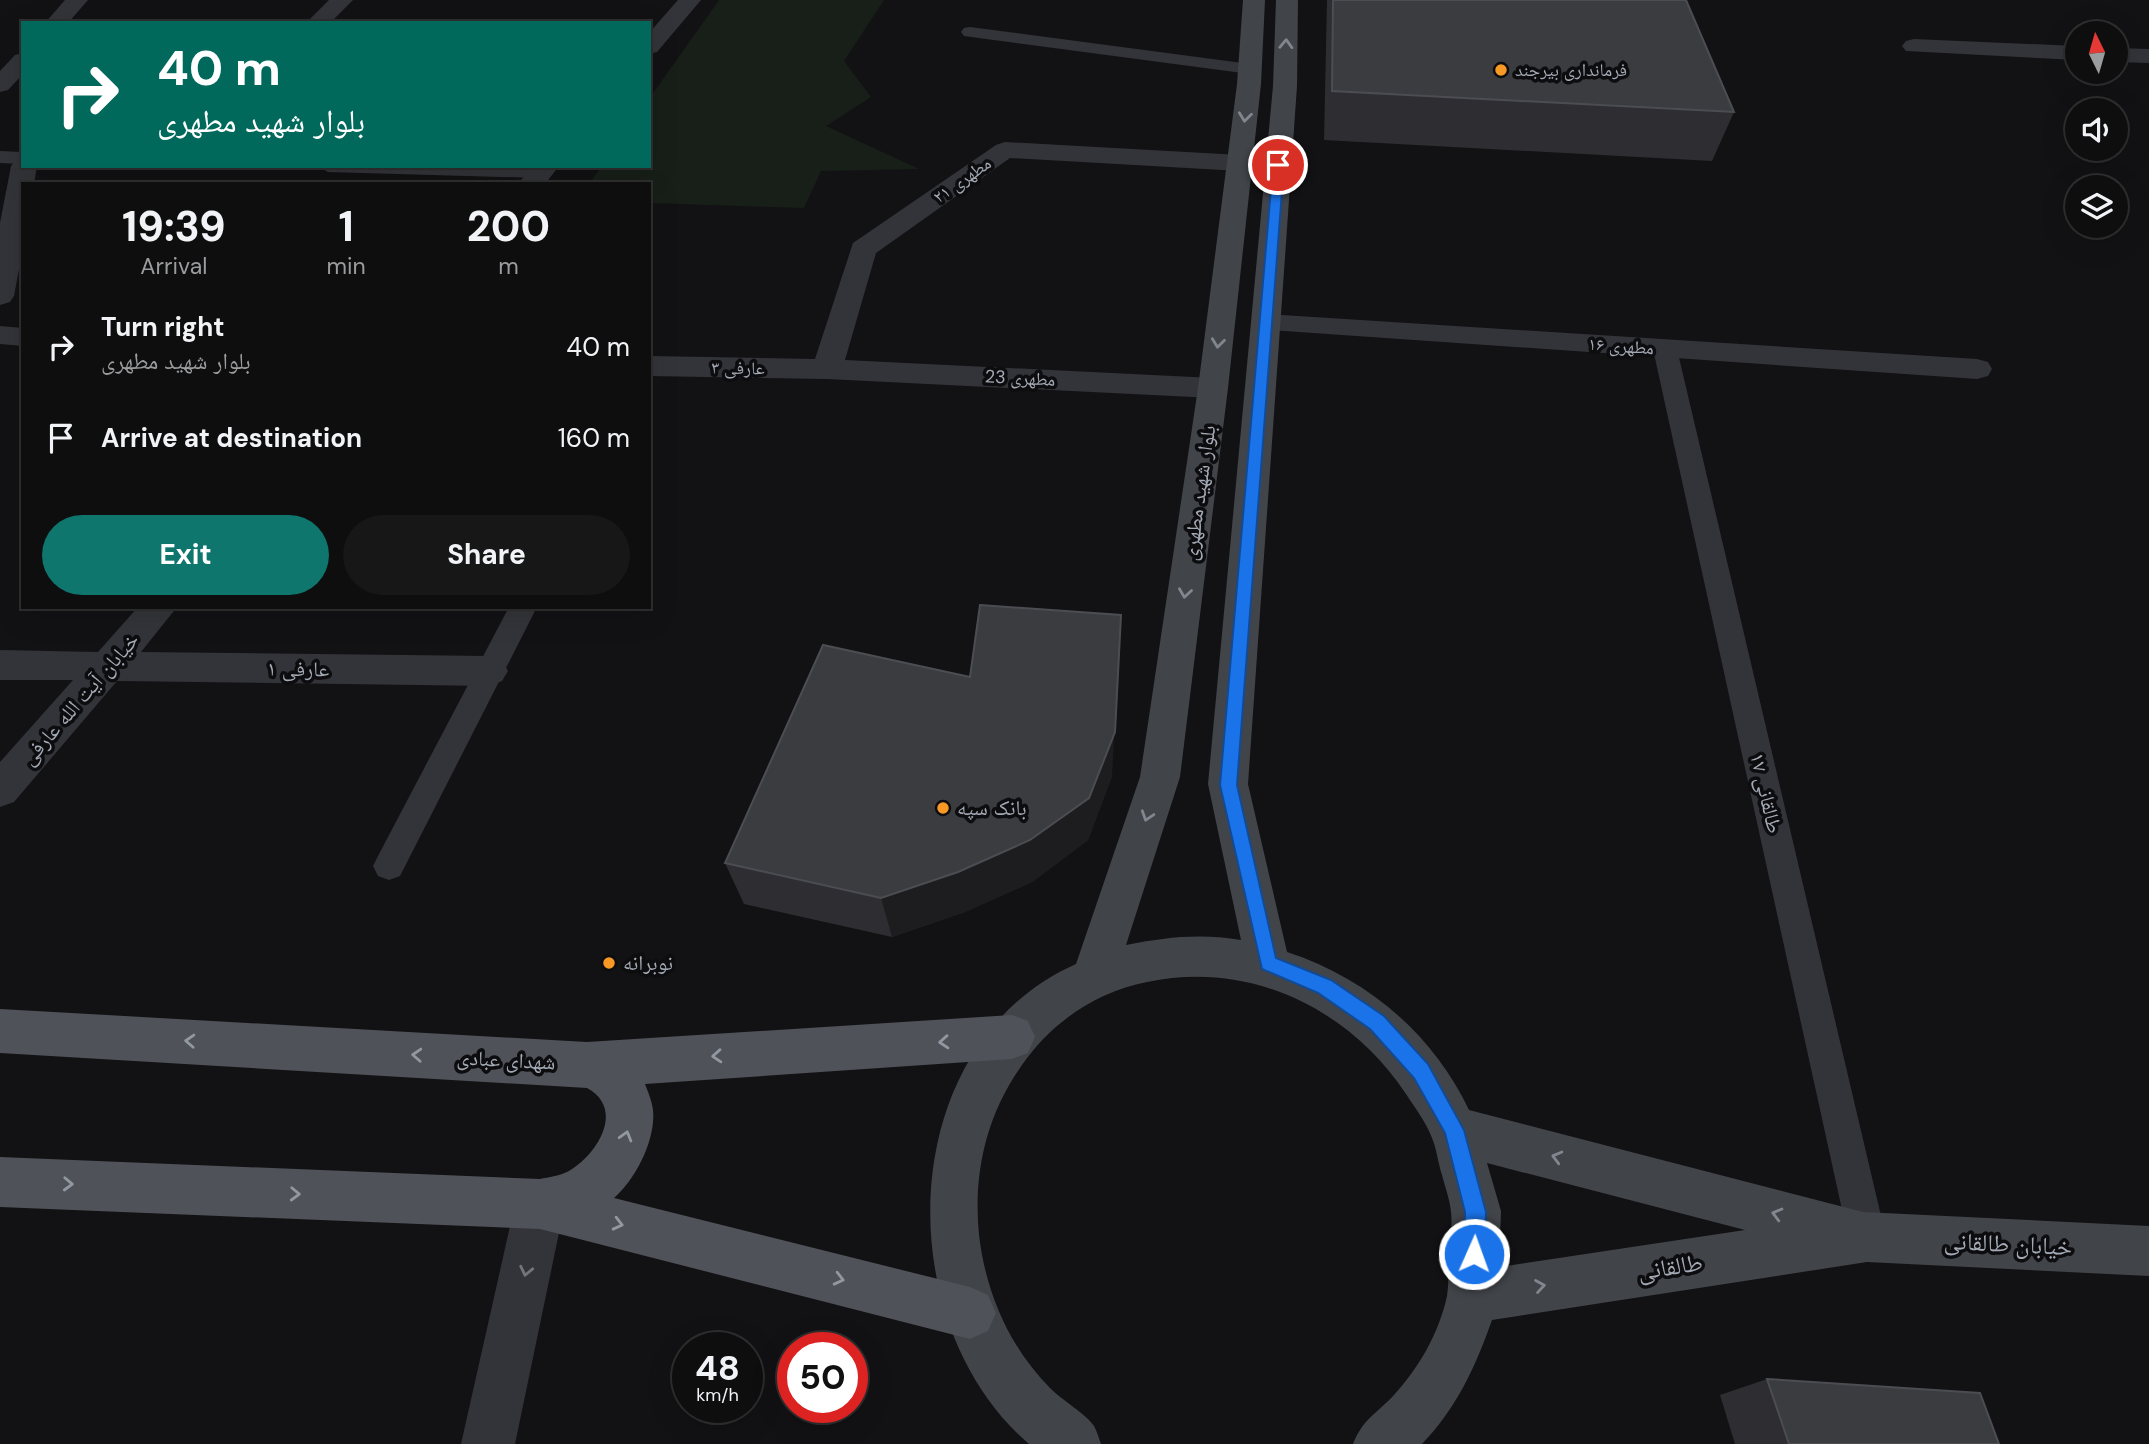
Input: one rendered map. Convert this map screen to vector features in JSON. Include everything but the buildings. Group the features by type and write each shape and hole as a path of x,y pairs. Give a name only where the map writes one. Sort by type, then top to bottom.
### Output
{"main road":[{"name":"بلوار شهید مطهری","path":"1094,975 1160,776 1213,388 1250,69 1254,0"},
{"path":"1268,963 1228,785 1285,86 1287,0"},
{"path":"1074,1444 1055,1432 1005,1377 970,1313 953,1237 954,1161 975,1094 1012,1037 1050,1001 1094,975 1150,958 1209,953 1268,963 1325,986 1377,1023 1421,1071 1454,1130 1476,1212 1472,1297 1449,1366 1395,1438"},
{"name":"شهدای عبادی","path":"0,1031 587,1065 1012,1037"},
{"path":"540,1204 571,1198 593,1185 611,1167 624,1146 629,1124 628,1102 620,1084 606,1072 587,1065"},
{"path":"1454,1130 1867,1237"},
{"path":"0,1182 540,1204 970,1313"},
{"name":"خیابان طالقانی","path":"1867,1237 2149,1251"},
{"name":"طالقانی","path":"1472,1297 1867,1237"}],"street":[{"path":"58,21 77,0"},
{"path":"319,21 342,0"},
{"path":"651,45 690,0"},
{"path":"1914,46 2065,52"},
{"path":"2128,55 2149,56"},
{"path":"0,85 21,62"},
{"path":"0,85 21,86"},
{"name":"مطهری ۲۱","path":"827,369 863,248 1005,150 1240,163"},
{"path":"0,296 18,232 15,182"},
{"name":"مطهری ۱۶","path":"1266,323 1977,369"},
{"path":"0,335 21,337"},
{"name":"عارفی ۳","path":"651,368 827,369"},
{"name":"مطهری 23","path":"827,369 1213,388"},
{"name":"خیابان آیت الله عارفی","path":"0,790 157,609"},
{"name":"عارفی ۱","path":"0,665 489,671"},
{"path":"488,1444 540,1204"}],"lane":[{"path":"970,32 1250,69"},
{"path":"0,157 21,158"},
{"path":"381,168 539,174"},
{"name":"طالقانی ۱۷","path":"1665,349 1867,1237"},
{"path":"389,866 522,609"}],"shaded area":[{"path":"719,0 884,0 844,61 871,97 826,126 919,169 821,171 804,208 651,203 651,182 590,182 601,168 651,168 651,96"}],"place":[{"name":"فرمانداری بیرجند","path":"1501,70"},
{"name":"بانک سپه","path":"943,808"},
{"name":"نوبرانه","path":"609,963"}],"route":[{"path":"1278,165 1228,785 1268,963 1325,986 1377,1023 1421,1071 1454,1130 1476,1212 1474,1254"}]}
